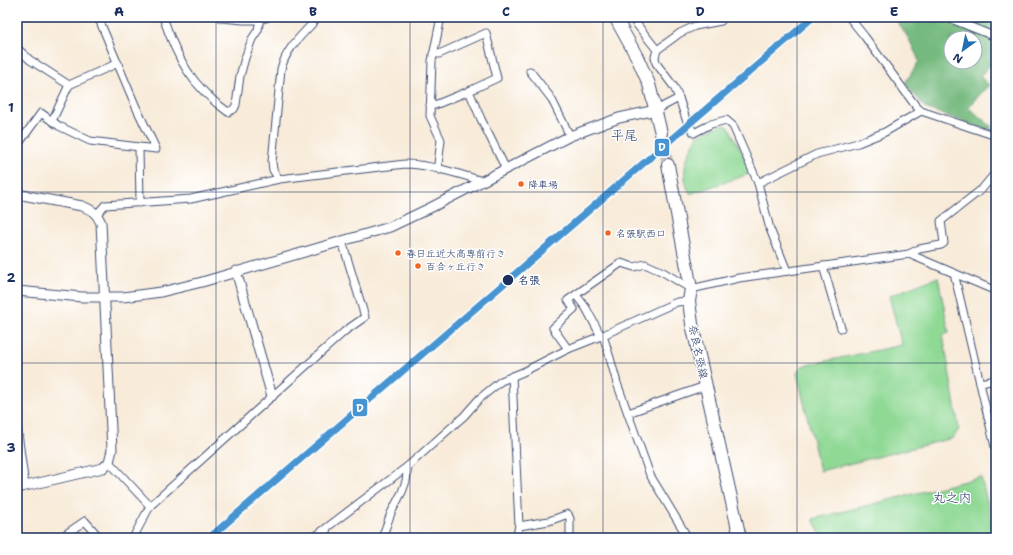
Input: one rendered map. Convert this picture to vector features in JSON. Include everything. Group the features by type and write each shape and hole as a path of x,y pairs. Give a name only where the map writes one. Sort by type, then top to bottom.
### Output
{"main road":[{"path":"615,17 637,57 649,84 661,133"},
{"name":"奈良名張線","path":"668,165 690,295 692,324 740,538"}],"street":[{"path":"17,146 41,113 59,126 90,141 156,149 136,107 98,17"},
{"path":"163,17 175,48 189,75 206,94 228,112 234,109 236,105 240,76 245,58 252,39 263,18 221,17"},
{"path":"279,180 273,170 272,162 281,69 290,48 299,36 318,17"},
{"path":"440,170 438,164 441,140 430,116 430,106 433,54 441,17"},
{"path":"631,17 657,50"},
{"path":"849,17 921,111 996,136"},
{"path":"946,17 996,37"},
{"path":"721,21 695,26 680,33 657,50 655,57 656,63 674,87 686,119 694,133 711,124 726,120 733,126 758,183 770,229 787,271"},
{"path":"430,106 497,78 486,33 439,54 433,54"},
{"path":"17,48 30,60 69,85"},
{"path":"52,120 69,85 118,64"},
{"path":"530,70 551,98 570,136"},
{"path":"469,91 506,169"},
{"path":"17,291 82,297 123,297 161,292 202,282 390,227 570,136 619,118 656,110 679,98"},
{"path":"758,183 817,154 858,143 886,132 921,111"},
{"path":"139,148 140,204"},
{"path":"97,214 105,205 140,204 191,199 279,180 405,164 416,164 482,181"},
{"path":"313,538 408,466 464,416 479,399 501,381 568,349 602,336 690,295 739,278 909,254 920,249 942,245 944,243 941,221 982,189 996,172"},
{"path":"17,194 82,206 97,214 101,223 112,450 109,462 103,468 96,470 21,487 17,426"},
{"path":"133,538 150,506 345,331 365,317 342,241"},
{"path":"909,254 996,291"},
{"path":"568,349 553,328 574,309 568,300 621,263 634,267 644,264 663,272 690,295"},
{"path":"823,266 841,328"},
{"path":"236,271 272,396"},
{"path":"954,273 996,451"},
{"path":"576,295 586,308 602,336 650,475 688,538"},
{"path":"512,376 519,526 516,538"},
{"path":"980,383 996,380"},
{"path":"628,413 705,386"},
{"path":"109,462 150,506"},
{"path":"382,538 391,513 406,481 408,466"},
{"path":"519,526 550,522 568,514 570,520 570,538"},
{"path":"41,538 60,538 85,521 100,538"},
{"path":"324,538 326,528"}],"green space":[{"path":"894,17 973,17 996,26 996,60 980,76 989,85 968,107 992,127 987,130 925,108 905,83 919,61 909,39"},
{"path":"723,124 729,127 752,173 690,194 685,178 685,171 688,157 698,135"},
{"path":"938,277 949,333 943,335 959,429 953,438 820,471 797,373 802,366 902,345 889,296"},
{"path":"981,477 996,538 822,538 813,519"}],"tunnel":[{"path":"661,133 668,165"}],"transit line":[{"name":"D","path":"209,538 813,17"}],"place":[{"name":"降車場","path":"521,184"},
{"name":"名張駅西口","path":"608,233"},
{"name":"春日丘近大高専前行き","path":"398,253"},
{"name":"百合ヶ丘行き","path":"418,266"},
{"name":"名張","path":"508,280"}],"district":[{"name":"平尾","path":"624,135"},
{"name":"丸之内","path":"952,497"}]}
